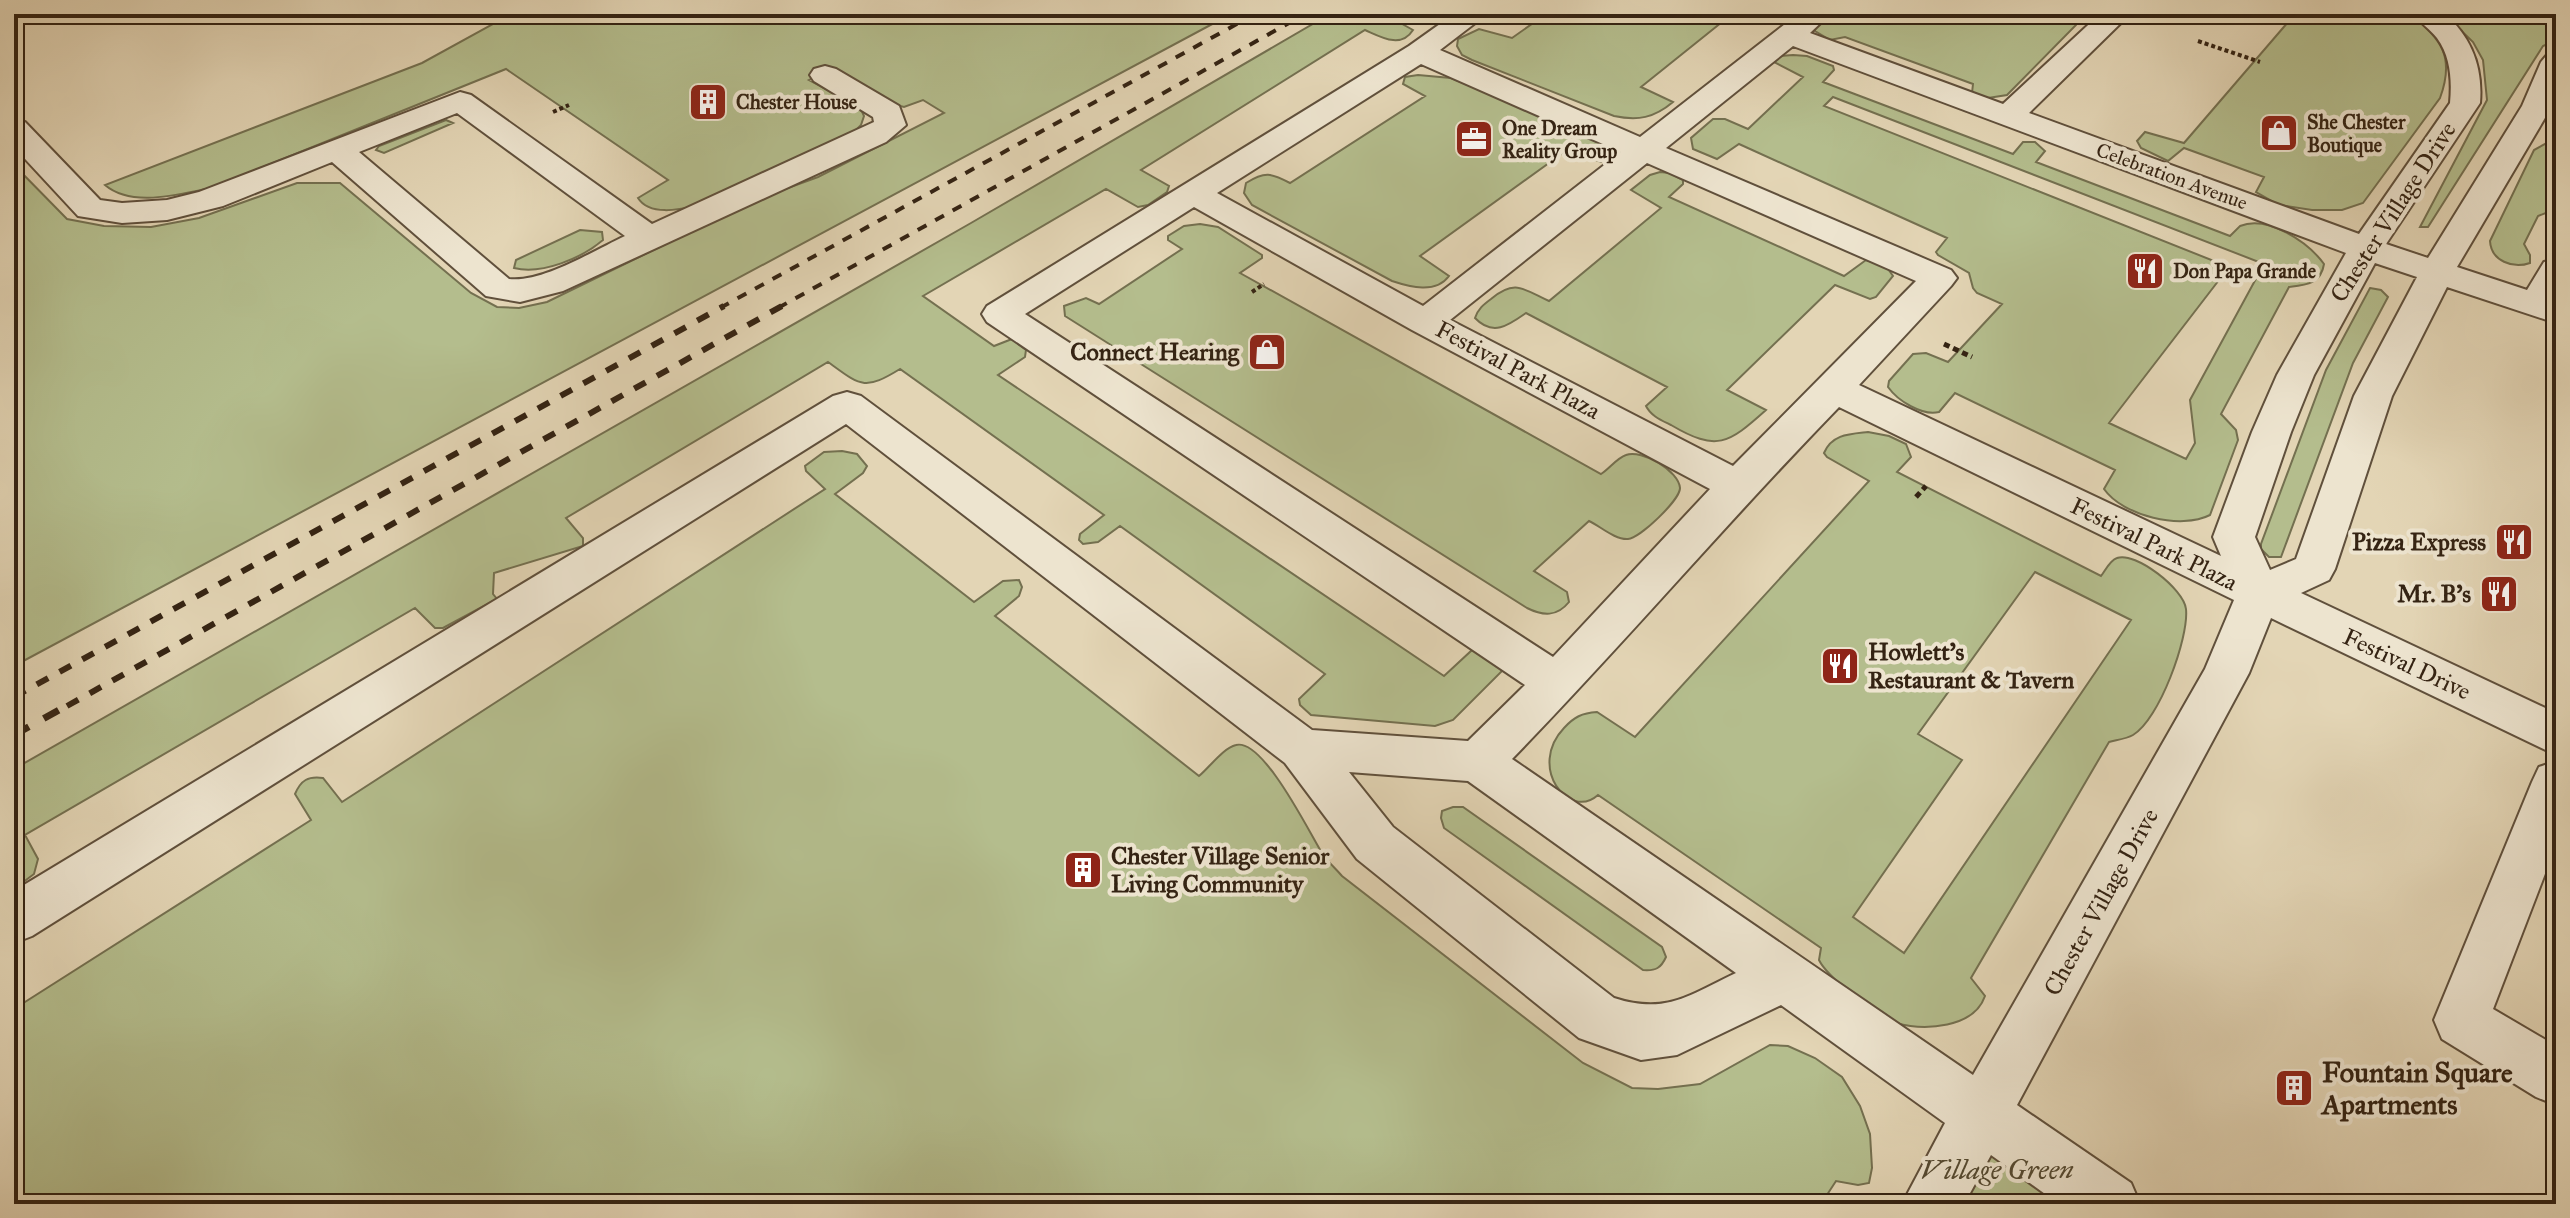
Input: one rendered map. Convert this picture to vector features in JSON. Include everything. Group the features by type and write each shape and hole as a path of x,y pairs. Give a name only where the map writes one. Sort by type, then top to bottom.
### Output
{"street":[{"path":"1473,14 1419,52 1000,314 1557,683"},
{"path":"2008,116 2116,14"},
{"name":"Chester Village Drive","path":"1932,1204 2226,673 2258,594 2234,537 2277,416 2325,315 2364,248 2465,103 2467,86 2464,63 2454,40 2428,14"},
{"name":"Celebration Avenue","path":"1803,24 2008,116 2364,248 2546,309"},
{"name":"Festival Park Plaza","path":"1737,486 1425,322 1803,24"},
{"path":"1419,52 1939,278 1737,486 1557,683 1478,762"},
{"path":"2258,594 2314,569 2373,396 2437,272 2547,110 2556,62"},
{"path":"337,150 499,288 520,291 551,283 875,135 890,125 888,113 825,75"},
{"path":"14,129 90,209 122,213 167,210 211,199 460,101 650,238"},
{"path":"1193,193 1425,322"},
{"path":"2546,309 2556,270"},
{"name":"Festival Park Plaza","path":"1834,389 2258,594"},
{"path":"14,919 847,405 1302,749 1375,843 1598,1019 1641,1033 1677,1029 1785,976"},
{"name":"Festival Drive","path":"2258,594 2556,735"},
{"path":"1302,749 1478,762 2110,1204"},
{"path":"2556,782 2461,1020 2556,1077"}],"path":[{"path":"2198,41 2260,62"}],"green space":[{"path":"511,14 1231,14 14,666 14,165 67,219 104,226 151,227 199,218 297,183 340,183 471,293 497,307 519,308 547,302 758,199 818,177 944,113 923,100 904,107 893,104 834,68 809,80 860,107 864,116 861,125 852,134 701,205 658,210 643,204 638,198 668,180 506,69 211,188 142,198 116,192 105,185 422,63"},
{"path":"1330,14 1390,14 1388,16 1413,30 1408,36 1397,40 1365,30 1141,170 1169,186 1167,192 1148,205 1138,207 1106,189 923,296 994,346 1012,339 1026,350 1025,357 998,375 1444,676 1471,651 1481,648 1501,658 1503,670 1453,720 1435,726 1311,715 1300,705 1299,699 1325,674 1120,526 1098,542 1083,544 1079,540 1080,534 1104,515 900,369 878,381 863,383 828,362 566,518 583,538 583,546 494,573 493,594 497,599 443,628 435,628 415,608 25,835 38,859 34,874 14,889 14,769 971,223"},
{"path":"1546,14 1732,14 1641,87 1673,102 1652,115 1631,118 1614,116 1472,60 1462,55 1457,46 1458,39 1479,29 1512,38"},
{"path":"1848,14 2017,14 2045,23 2063,16 2071,18 2076,25 2007,95 1988,98 1972,93 1973,84 1845,37 1830,40 1815,31 1816,23 1836,23"},
{"path":"2295,14 2410,14 2430,32 2443,50 2446,71 2440,98 2363,203 2342,210 2279,205 2256,192 2264,177 2184,148 2168,161 2141,148 2137,141 2145,132 2184,143"},
{"path":"2444,14 2522,14 2556,24 2556,40 2543,46 2428,227 2420,227 2487,100 2483,60 2473,42"},
{"path":"1780,56 1807,56 1833,66 1834,70 1823,82 2013,154 2023,142 2035,142 2045,151 2036,162 2230,236 2240,226 2263,224 2275,227 2298,239 2317,256 2324,264 2320,276 2307,284 2289,287 2221,414 2236,430 2238,440 2210,515 2184,521 2138,513 2124,507 2104,489 2115,470 1955,393 1939,412 1932,413 1911,406 1892,392 1888,387 1889,381 1913,354 1926,353 1948,362 2002,304 1977,293 1969,273 1938,255 1936,252 1947,238 1739,144 1717,159 1693,149 1691,138 1713,119 1725,119 1748,129 1803,77 1774,62","holes":["1833,97 2264,264 2190,400 2195,443 2186,459 2109,423 2229,267 1824,106"]},
{"path":"1405,77 1451,78 1599,139 1608,146 1610,155 1601,162 1567,150 1420,256 1449,276 1444,282 1422,288 1392,281 1252,205 1244,193 1246,183 1263,175 1273,175 1290,183 1425,96 1403,84"},
{"path":"446,120 453,123 384,153 376,150 379,146"},
{"path":"2556,138 2556,209 2538,216 2524,244 2530,255 2530,263 2517,265 2504,262 2494,254 2490,241 2534,150"},
{"path":"1660,172 1683,180 1683,184 1669,197 1844,276 1866,260 1886,266 1893,276 1876,297 1870,299 1835,285 1727,390 1766,410 1742,430 1722,440 1700,439 1657,417 1646,406 1667,387 1526,313 1507,325 1495,328 1475,318 1486,303 1507,289 1526,290 1549,301 1661,208 1631,190 1650,175"},
{"path":"1200,224 1218,227 1262,255 1240,273 1601,474 1626,455 1650,458 1678,481 1678,494 1650,526 1628,539 1613,535 1589,521 1534,571 1567,592 1569,602 1550,614 1527,608 1065,316 1064,306 1086,298 1099,304 1182,249 1168,240 1168,236 1184,226"},
{"path":"580,230 602,232 603,240 584,253 549,267 514,268 516,260"},
{"path":"2370,288 2381,290 2388,297 2353,363 2281,557 2269,557 2261,549 2261,544 2326,370"},
{"path":"1868,432 1889,436 1906,444 1911,457 1897,472 2101,576 2117,558 2135,560 2168,582 2186,609 2183,639 2177,658 2153,713 2133,735 2109,742 1971,978 1985,996 1979,1007 1960,1021 1934,1026 1896,1023 1878,1013 1842,986 1824,967 1819,960 1821,948 1598,795 1587,801 1575,801 1565,796 1556,786 1551,773 1554,743 1564,728 1579,716 1597,712 1635,737 1869,481 1824,453 1837,439","holes":["2035,572 2131,620 1904,953 1853,917 1962,760 1918,734"]},
{"path":"824,452 857,454 867,466 863,473 835,494 974,602 1003,581 1019,580 1022,587 1019,596 995,616 1199,776 1221,754 1236,745 1247,747 1259,756 1284,788 1322,853 1342,876 1583,1063 1632,1088 1658,1089 1700,1084 1770,1045 1788,1046 1815,1058 1842,1077 1860,1106 1870,1134 1872,1168 1869,1183 1858,1185 1836,1181 1821,1204 594,1204 554,1198 487,1204 14,1204 14,1009 311,820 295,794 306,780 323,778 342,802 825,489 806,471 805,466"},
{"path":"1463,807 1662,947 1666,957 1662,964 1655,969 1643,970 1444,828 1442,811"},
{"name":"Village Green","path":"1984,1118 2109,1204 1934,1204"}],"railway":[{"path":"720,308 1255,14"},
{"path":"778,308 1305,14"},
{"path":"14,697 724,306"},
{"path":"67,706 782,306"},
{"path":"14,735 70,704"}],"place":[{"name":"Chester House","path":"708,102"},
{"name":"She Chester Boutique","path":"2279,133"},
{"name":"One Dream Reality Group","path":"1474,139"},
{"name":"Don Papa Grande","path":"2145,271"},
{"name":"Connect Hearing","path":"1267,352"},
{"name":"Pizza Express","path":"2514,542"},
{"name":"Mr. B's","path":"2499,594"},
{"name":"Howlett's Restaurant & Tavern","path":"1840,666"},
{"name":"Chester Village Senior Living Community","path":"1083,870"},
{"name":"Fountain Square Apartments","path":"2294,1088"}]}
